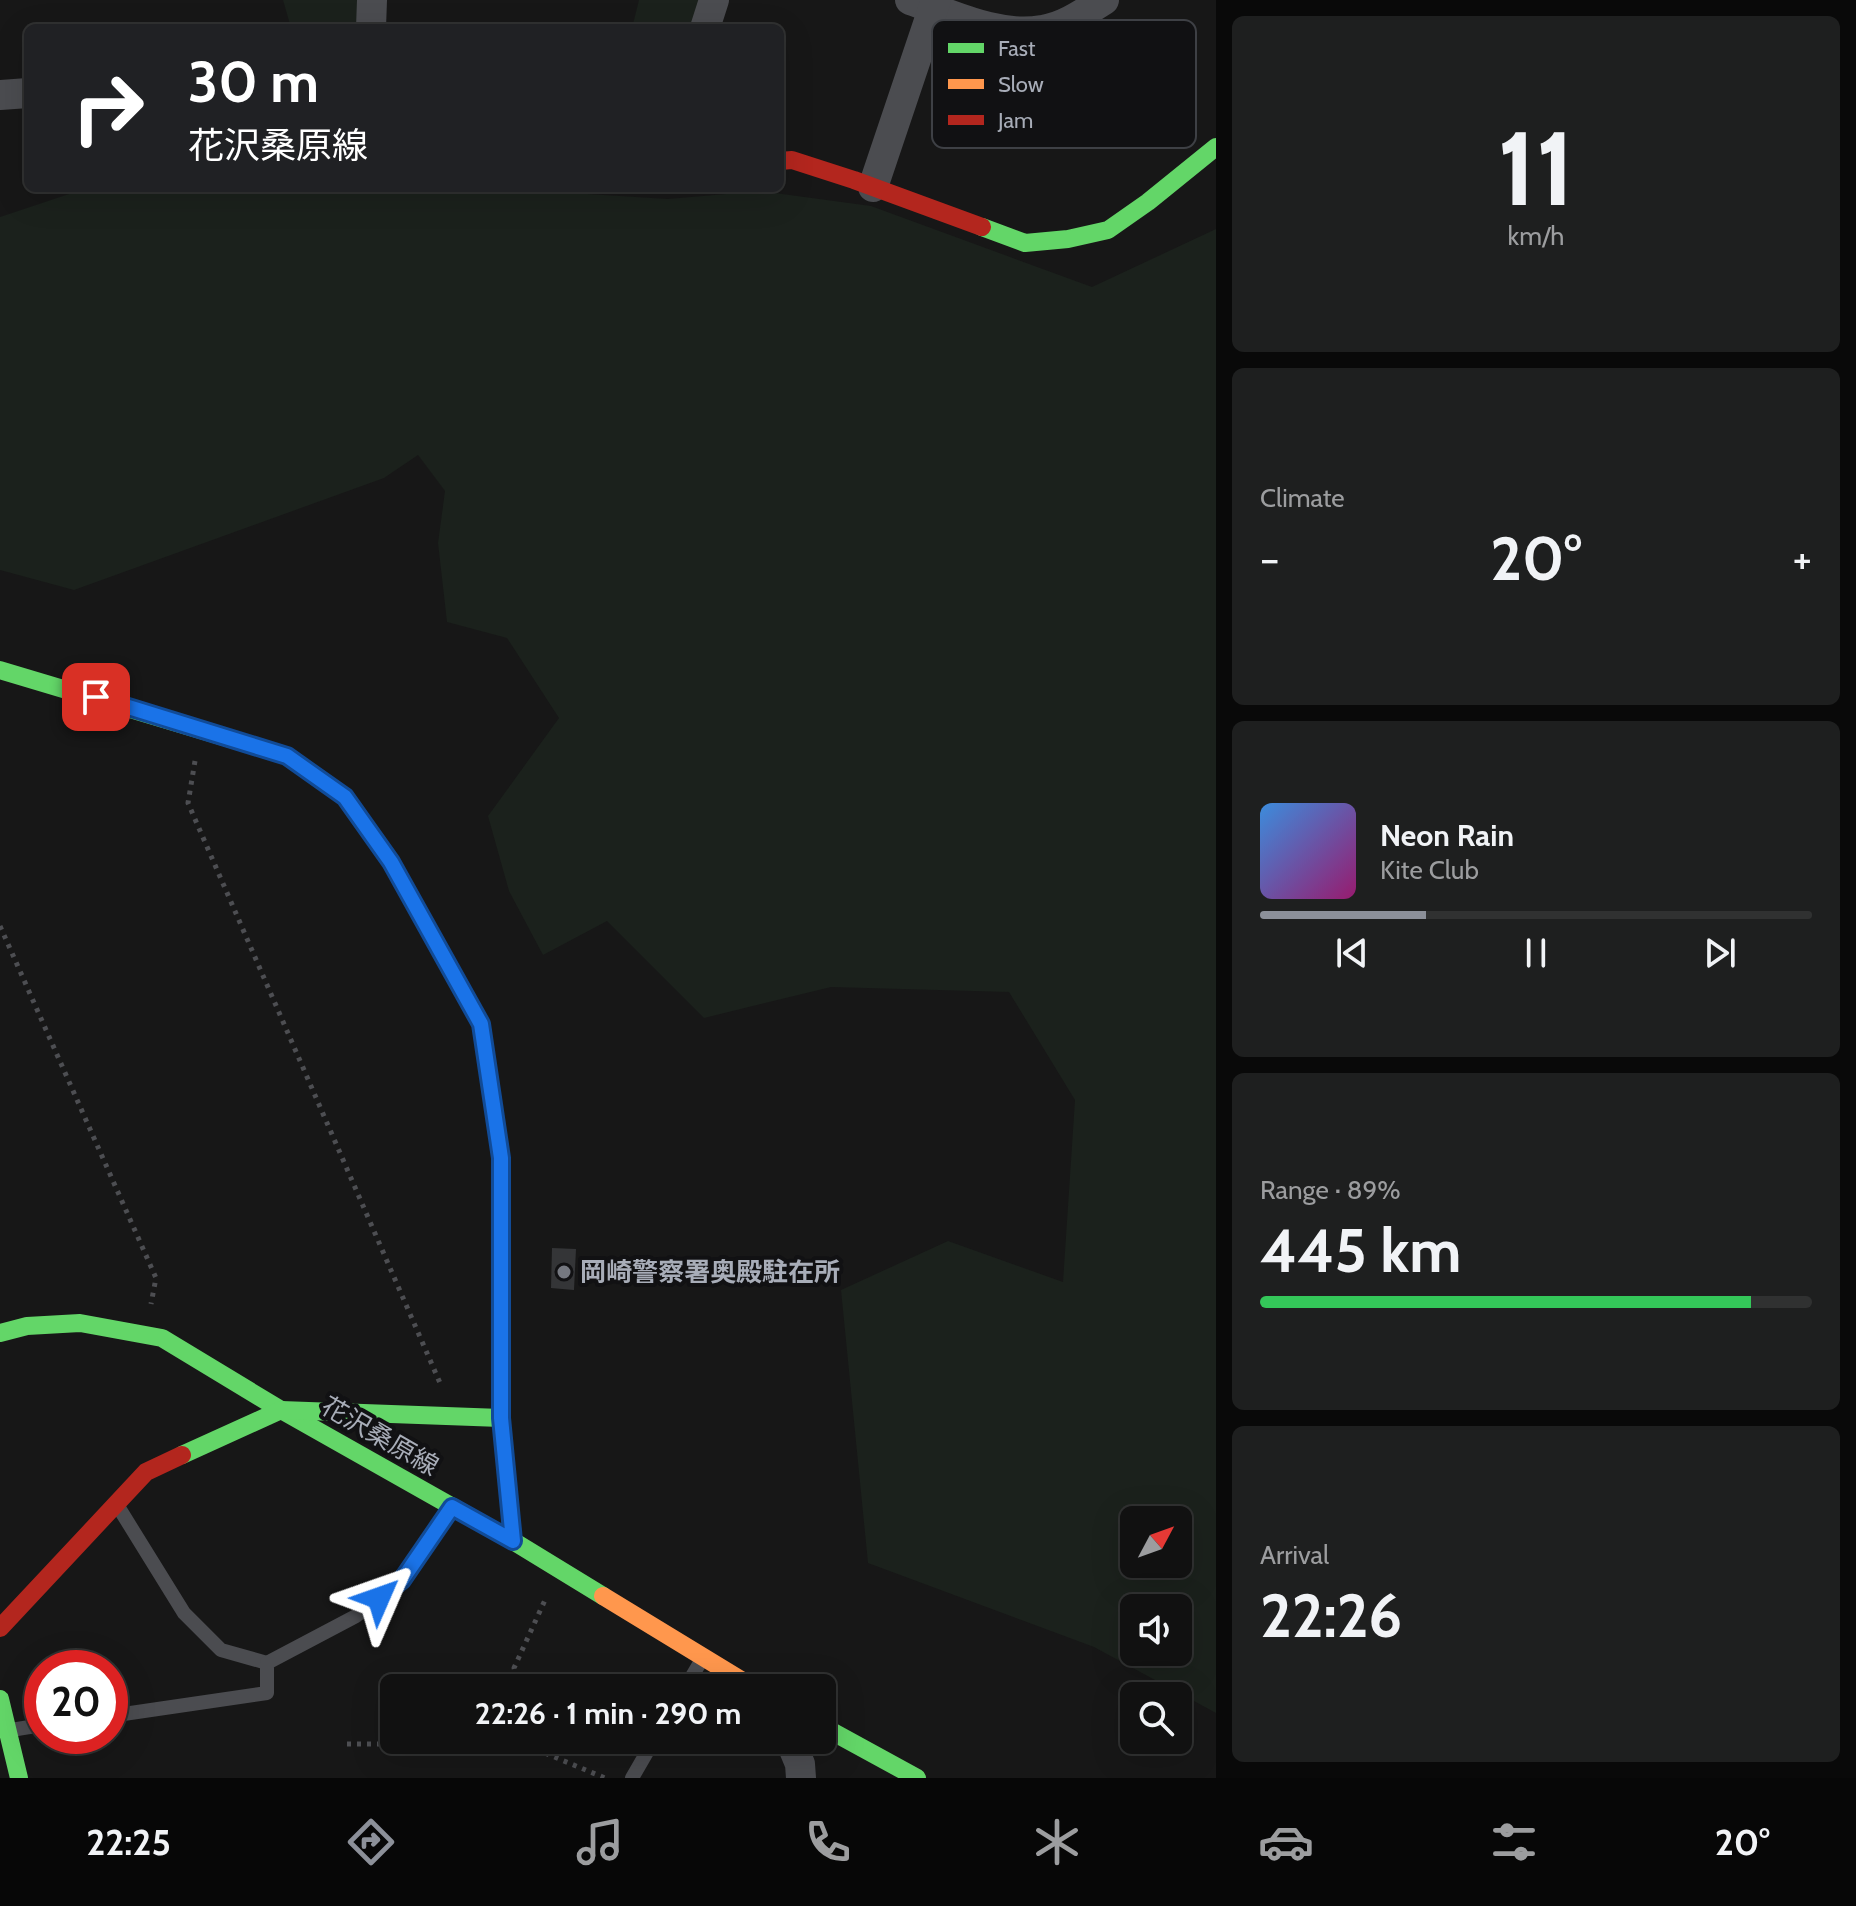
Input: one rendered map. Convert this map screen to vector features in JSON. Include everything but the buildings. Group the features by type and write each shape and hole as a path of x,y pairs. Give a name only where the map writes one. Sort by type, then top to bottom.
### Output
{"street":[{"path":"371,24 372,0"},
{"path":"706,24 714,0"},
{"path":"1068,20 1104,0"},
{"path":"873,187 926,3 975,20"},
{"path":"0,95 24,93"},
{"path":"784,161 792,160 873,187 1025,243 1068,239 1108,230 1216,147"},
{"path":"0,670 287,756 345,797 391,862 481,1024 501,1158 501,1418 513,1541"},
{"name":"花沢桑原線","path":"0,1333 27,1326 80,1323 162,1338 281,1410 513,1541 731,1674"},
{"path":"0,1628 146,1472 281,1410 501,1418"},
{"path":"0,1699 19,1778"},
{"path":"836,1734 917,1778"},
{"path":"796,1754 801,1778"}],"lane":[{"path":"116,1504 184,1613 221,1650 267,1663 356,1616 402,1580 452,1507"},
{"path":"693,1674 703,1657"},
{"path":"128,1713 267,1693 267,1663"},
{"path":"8,1730 24,1728"},
{"path":"632,1778 646,1754"}],"path":[{"path":"199,729 188,803 455,1416"},
{"path":"0,926 156,1278 146,1335"},
{"path":"516,1674 514,1668 545,1601 533,1593"},
{"path":"347,1744 380,1744"},
{"path":"548,1754 605,1778"}],"shaded area":[{"path":"283,0 374,0 361,24 290,24"},
{"path":"639,0 700,0 692,24 633,24"},
{"path":"75,192 556,192 668,199 768,192 871,206 1092,287 1216,229 1216,1713 1192,1700 1192,1682 1159,1682 1129,1666 1192,1666 1192,1594 1120,1594 1120,1661 1094,1647 868,1563 841,1290 948,1241 1063,1282 1075,1100 1009,992 831,987 704,1018 607,921 543,955 509,891 488,816 559,718 507,638 447,622 438,543 445,491 418,455 384,478 74,590 0,570 0,217"}],"traffic: fast":[{"path":"982,227 1025,243 1068,239 1108,230 1216,147"},
{"path":"0,670 287,756 345,797 391,862 481,1024 501,1158 501,1327"},
{"path":"0,1333 27,1326 80,1323 162,1338 603,1596"},
{"path":"182,1455 281,1410 501,1418"},
{"path":"0,1699 19,1778"},
{"path":"836,1734 917,1778"}],"traffic: slow":[{"path":"501,1327 501,1418 513,1541"},
{"path":"603,1596 731,1674"}],"traffic: jam":[{"path":"784,161 792,160 854,180 982,227"},
{"path":"0,1628 146,1472 182,1455"}],"place":[{"name":"岡崎警察署奥殿駐在所","path":"564,1272"}],"route":[{"path":"96,697 287,756 345,797 391,862 481,1024 501,1158 501,1418 513,1541 452,1507 402,1580 379,1598"}]}
